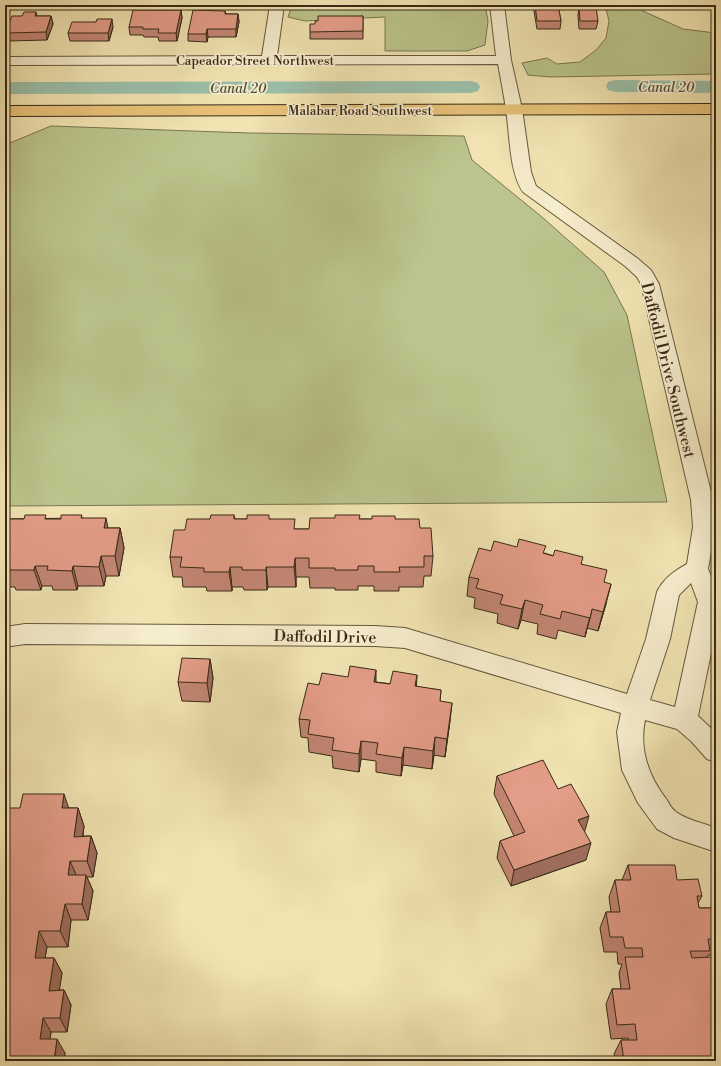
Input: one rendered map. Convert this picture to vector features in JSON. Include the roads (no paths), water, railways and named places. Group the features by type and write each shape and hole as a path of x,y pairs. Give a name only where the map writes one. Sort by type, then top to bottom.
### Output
{"main road":[{"name":"Malabar Road Southwest","path":"5,111 716,109"}],"street":[{"path":"269,60 277,5"},
{"name":"Daffodil Drive Southwest","path":"497,5 504,60 514,110 522,172 529,188 631,262 645,274 650,284 702,500 704,527 697,569"},
{"name":"Capeador Street Northwest","path":"5,61 504,60"},
{"path":"685,720 710,602 697,569 681,578 668,592 658,639 635,707 630,732 635,770 647,796 666,820 683,829 716,840"},
{"name":"Daffodil Drive","path":"5,637 33,634 375,636 405,638 635,707 685,720 700,733 716,751"}],"waterway":[{"name":"Canal 20","path":"615,86 716,87"},
{"name":"Canal 20","path":"5,88 471,87"}]}
